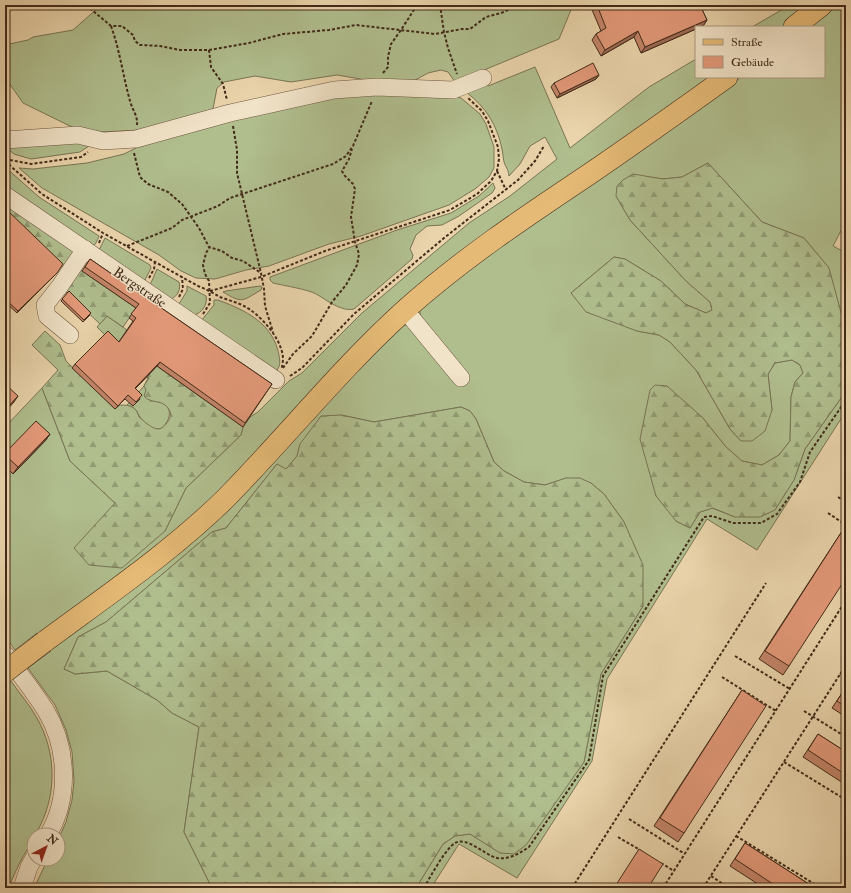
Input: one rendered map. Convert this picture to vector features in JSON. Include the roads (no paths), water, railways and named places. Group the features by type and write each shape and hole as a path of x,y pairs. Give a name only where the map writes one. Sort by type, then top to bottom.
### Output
{"main road":[{"path":"795,26 822,5"},
{"path":"5,672 179,540 225,498 353,360 405,310 448,274 537,208 661,125 726,78"}],"street":[{"path":"5,140 78,135 103,141 136,139 230,113 334,90 377,87 458,88 483,78"},
{"name":"Bergstraße","path":"5,195 194,324 279,375"},
{"path":"70,335 47,316 45,305 85,250"},
{"path":"405,310 461,378"},
{"path":"5,654 47,712 56,732 62,753 64,780 62,798 57,816 52,827"},
{"path":"22,888 29,867"}]}
